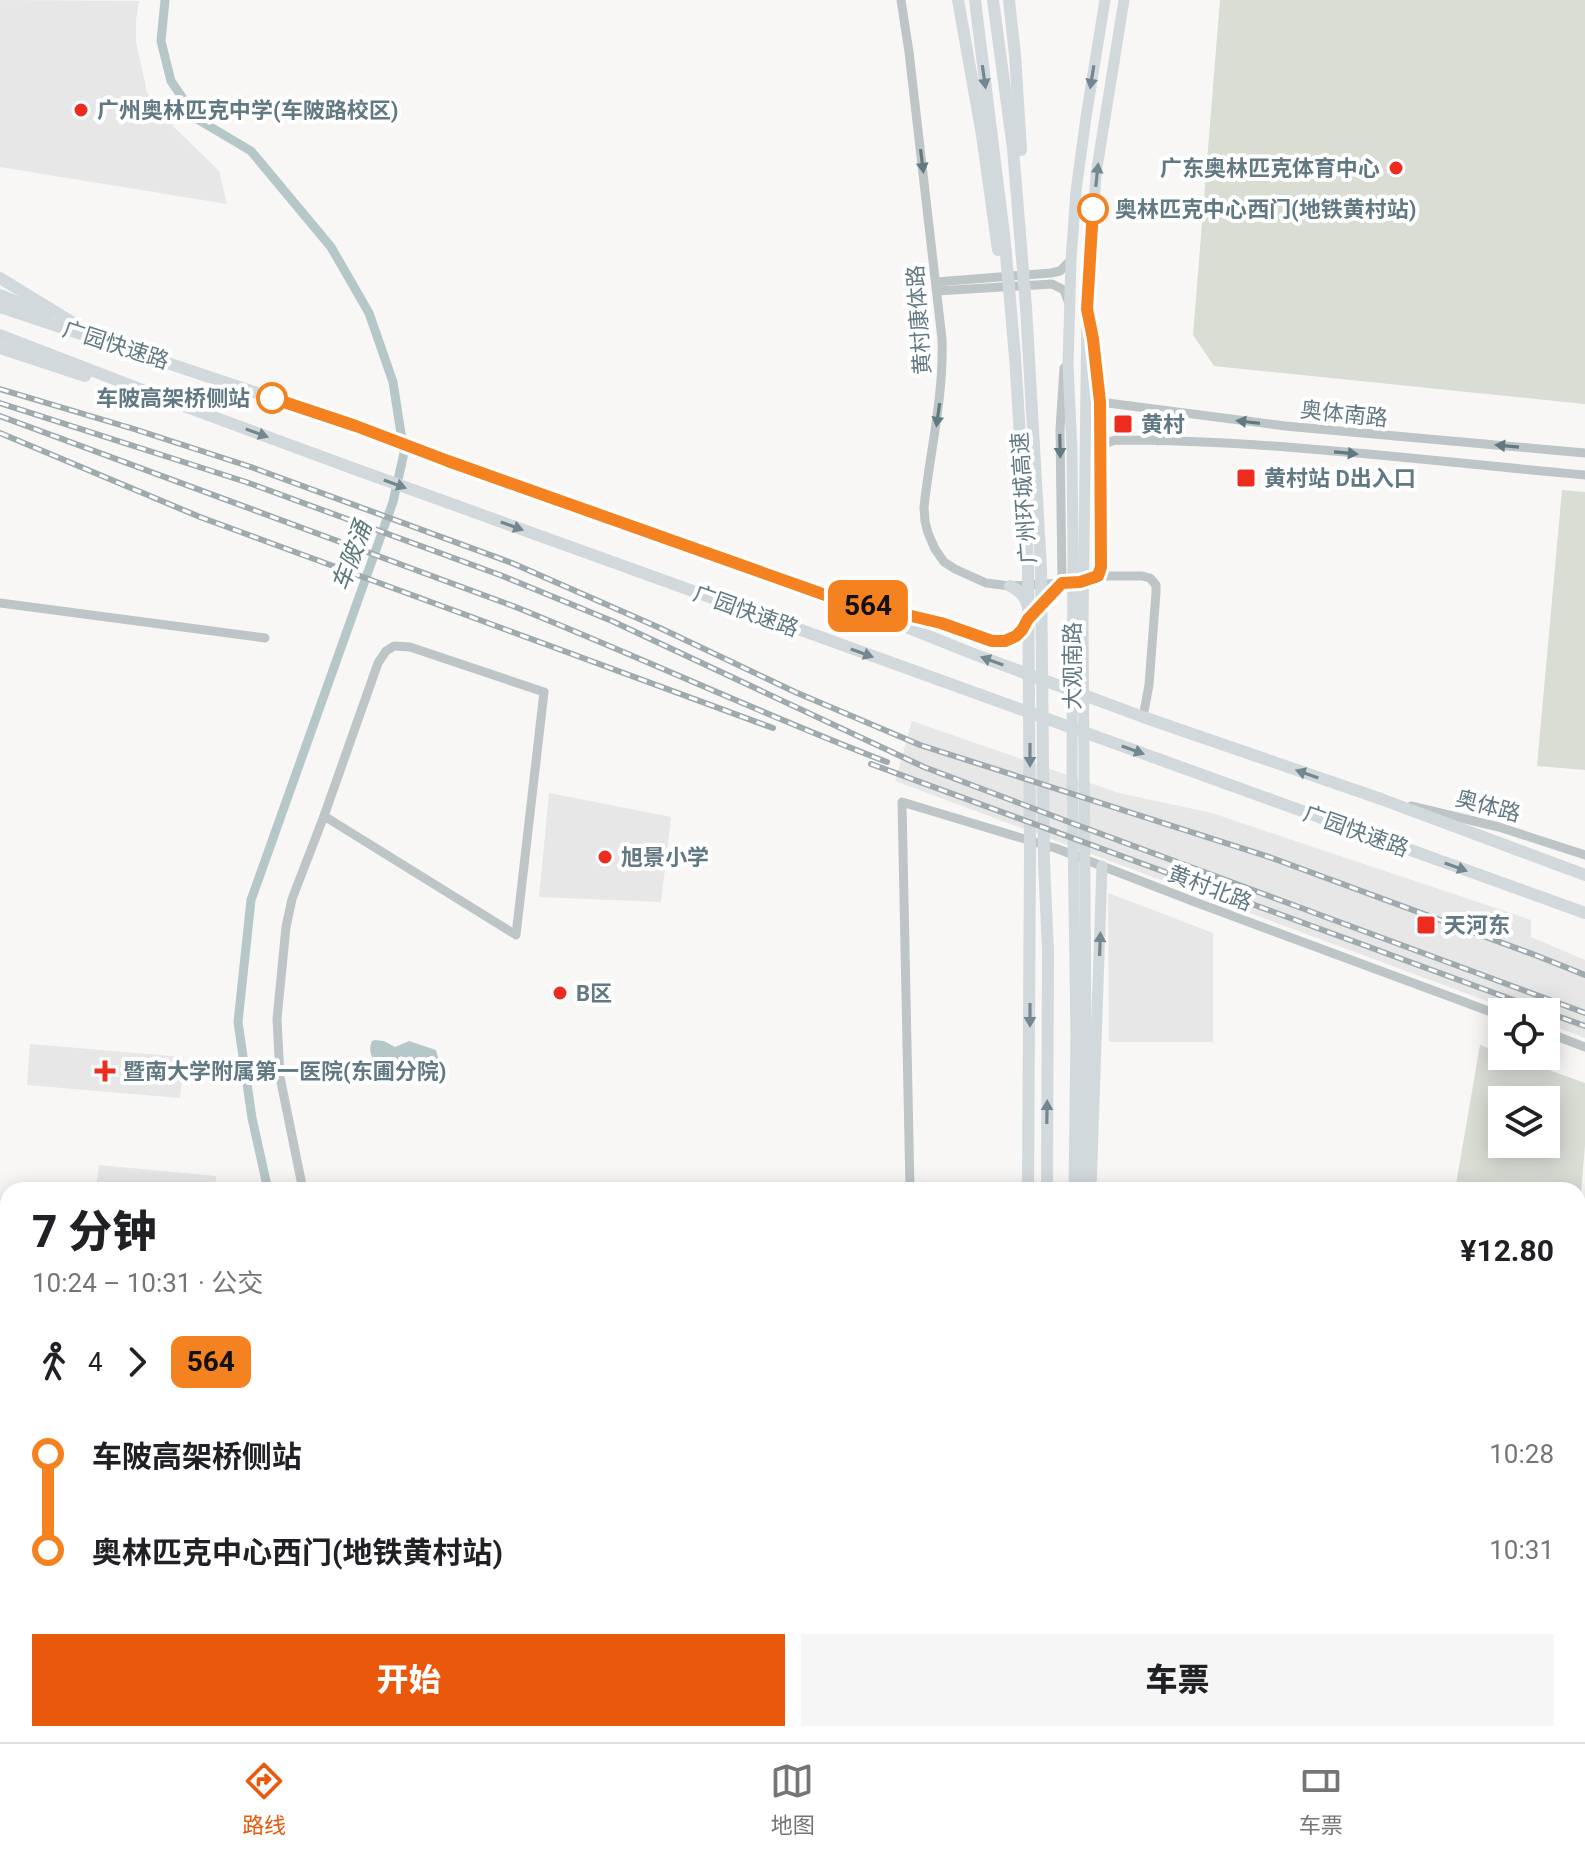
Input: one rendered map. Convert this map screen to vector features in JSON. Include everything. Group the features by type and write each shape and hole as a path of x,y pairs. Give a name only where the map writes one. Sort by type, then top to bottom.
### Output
{"highway":[{"path":"831,597 941,623 998,642 1016,636 1029,615 1027,549 999,255 958,0"},
{"name":"广州环城高速","path":"975,0 1008,271 1026,518 1029,615 1028,1182"},
{"name":"广州环城高速","path":"993,0 1013,149 1026,307 1039,537 1048,951 1047,1182"},
{"path":"1009,0 1034,346 1039,537"},
{"path":"0,278 105,342"},
{"path":"0,295 105,342"},
{"name":"广园快速路","path":"0,307 356,426 831,597 1143,717 1381,799 1585,875"},
{"name":"广园快速路","path":"0,335 352,468 1585,913"},
{"path":"0,348 184,406"},
{"path":"1010,586 1025,597 1029,615"}],"main road":[{"name":"大观南路","path":"1079,548 1068,365 1071,260 1080,157 1105,0"},
{"name":"大观南路","path":"1083,1182 1086,1035 1072,771 1087,309 1096,174 1124,0"},
{"path":"1091,1182 1102,866"},
{"name":"大观南路","path":"1074,1182 1079,912"}],"street":[{"name":"黄村康体路","path":"901,0 937,286 943,369 925,492 925,521 935,549 944,562 986,583 1010,586 1080,582 1098,576 1150,578 1156,585 1149,685 1143,717"},
{"path":"937,286 1051,273 1060,271 1071,260"},
{"path":"937,286 1052,284 1064,290 1070,313 1060,429 1062,583 1029,615"},
{"path":"1087,309 1100,402 1101,558 1098,576"},
{"name":"奥体南路","path":"1100,402 1297,427 1585,453"},
{"path":"1158,441 1149,423 1155,414 1164,411"},
{"name":"奥体南路","path":"1101,445 1115,440 1282,447 1585,475"},
{"path":"0,603 265,638"},
{"path":"301,1182 280,1077 277,1019 286,927 292,899 378,663 394,646 410,647 544,692 516,935 324,816"},
{"name":"奥体路","path":"1381,799 1465,817 1585,855"},
{"name":"黄村北路","path":"910,1182 902,802 1058,849 1488,1011"},
{"path":"1560,1037 1585,1047"}],"shaded area":[{"name":"广州奥林匹克中学(车陂路校区)","path":"0,0 139,1 136,42 147,92 176,129 219,171 227,204 0,167"},
{"name":"广东奥林匹克体育中心","path":"1220,0 1585,0 1585,404 1214,366 1193,335"},
{"path":"1562,490 1585,492 1585,770 1537,766"},
{"path":"912,721 1119,793 1212,813 1531,920 1531,937 1585,960 1585,1038 1560,1028 1560,998 1488,998 1488,1002 895,781"},
{"name":"旭景小学","path":"549,793 671,817 661,902 539,897"},
{"path":"1108,893 1213,933 1213,1042 1109,1042"},
{"path":"372,1041 395,1047 409,1041 436,1050 441,1067 434,1073 424,1075 405,1067 381,1065 371,1053"},
{"name":"暨南大学附属第一医院(东圃分院)","path":"30,1044 184,1057 180,1098 27,1085"},
{"path":"1480,1045 1488,1048 1488,1070 1549,1070 1585,1083 1582,1182 1456,1182"},
{"path":"99,1165 216,1176 216,1182 97,1182"}],"waterway":[{"name":"车陂涌","path":"165,0 161,41 171,81 197,119 251,151 331,247 369,313 393,382 404,453 393,502 251,900 238,1022 252,1118 266,1182"}],"railway":[{"path":"0,389 251,467 512,563 795,692 920,745 1272,858 1585,975"},
{"path":"0,403 246,482 500,575 612,621 924,767 1585,1013"},
{"path":"0,416 513,606 887,762"},
{"path":"0,433 200,517 773,728"},
{"path":"871,764 1508,998"},
{"path":"1560,1017 1585,1026"}],"bus line":[{"name":"564","path":"272,398 831,597 941,623 992,641 1005,641 1022,630 1028,619 1062,583 1091,580 1098,576 1101,567 1100,402 1087,309 1093,209"}],"place":[{"name":"广州奥林匹克中学(车陂路校区)","path":"81,110"},
{"name":"广东奥林匹克体育中心","path":"1396,168"},
{"name":"奥林匹克中心西门(地铁黄村站)","path":"1093,209"},
{"name":"车陂高架桥侧站","path":"272,398"},
{"name":"黄村","path":"1123,424"},
{"name":"黄村站 D出入口","path":"1246,478"},
{"name":"旭景小学","path":"605,857"},
{"name":"天河东","path":"1426,925"},
{"name":"B区","path":"560,993"},
{"name":"暨南大学附属第一医院(东圃分院)","path":"105,1071"}]}
